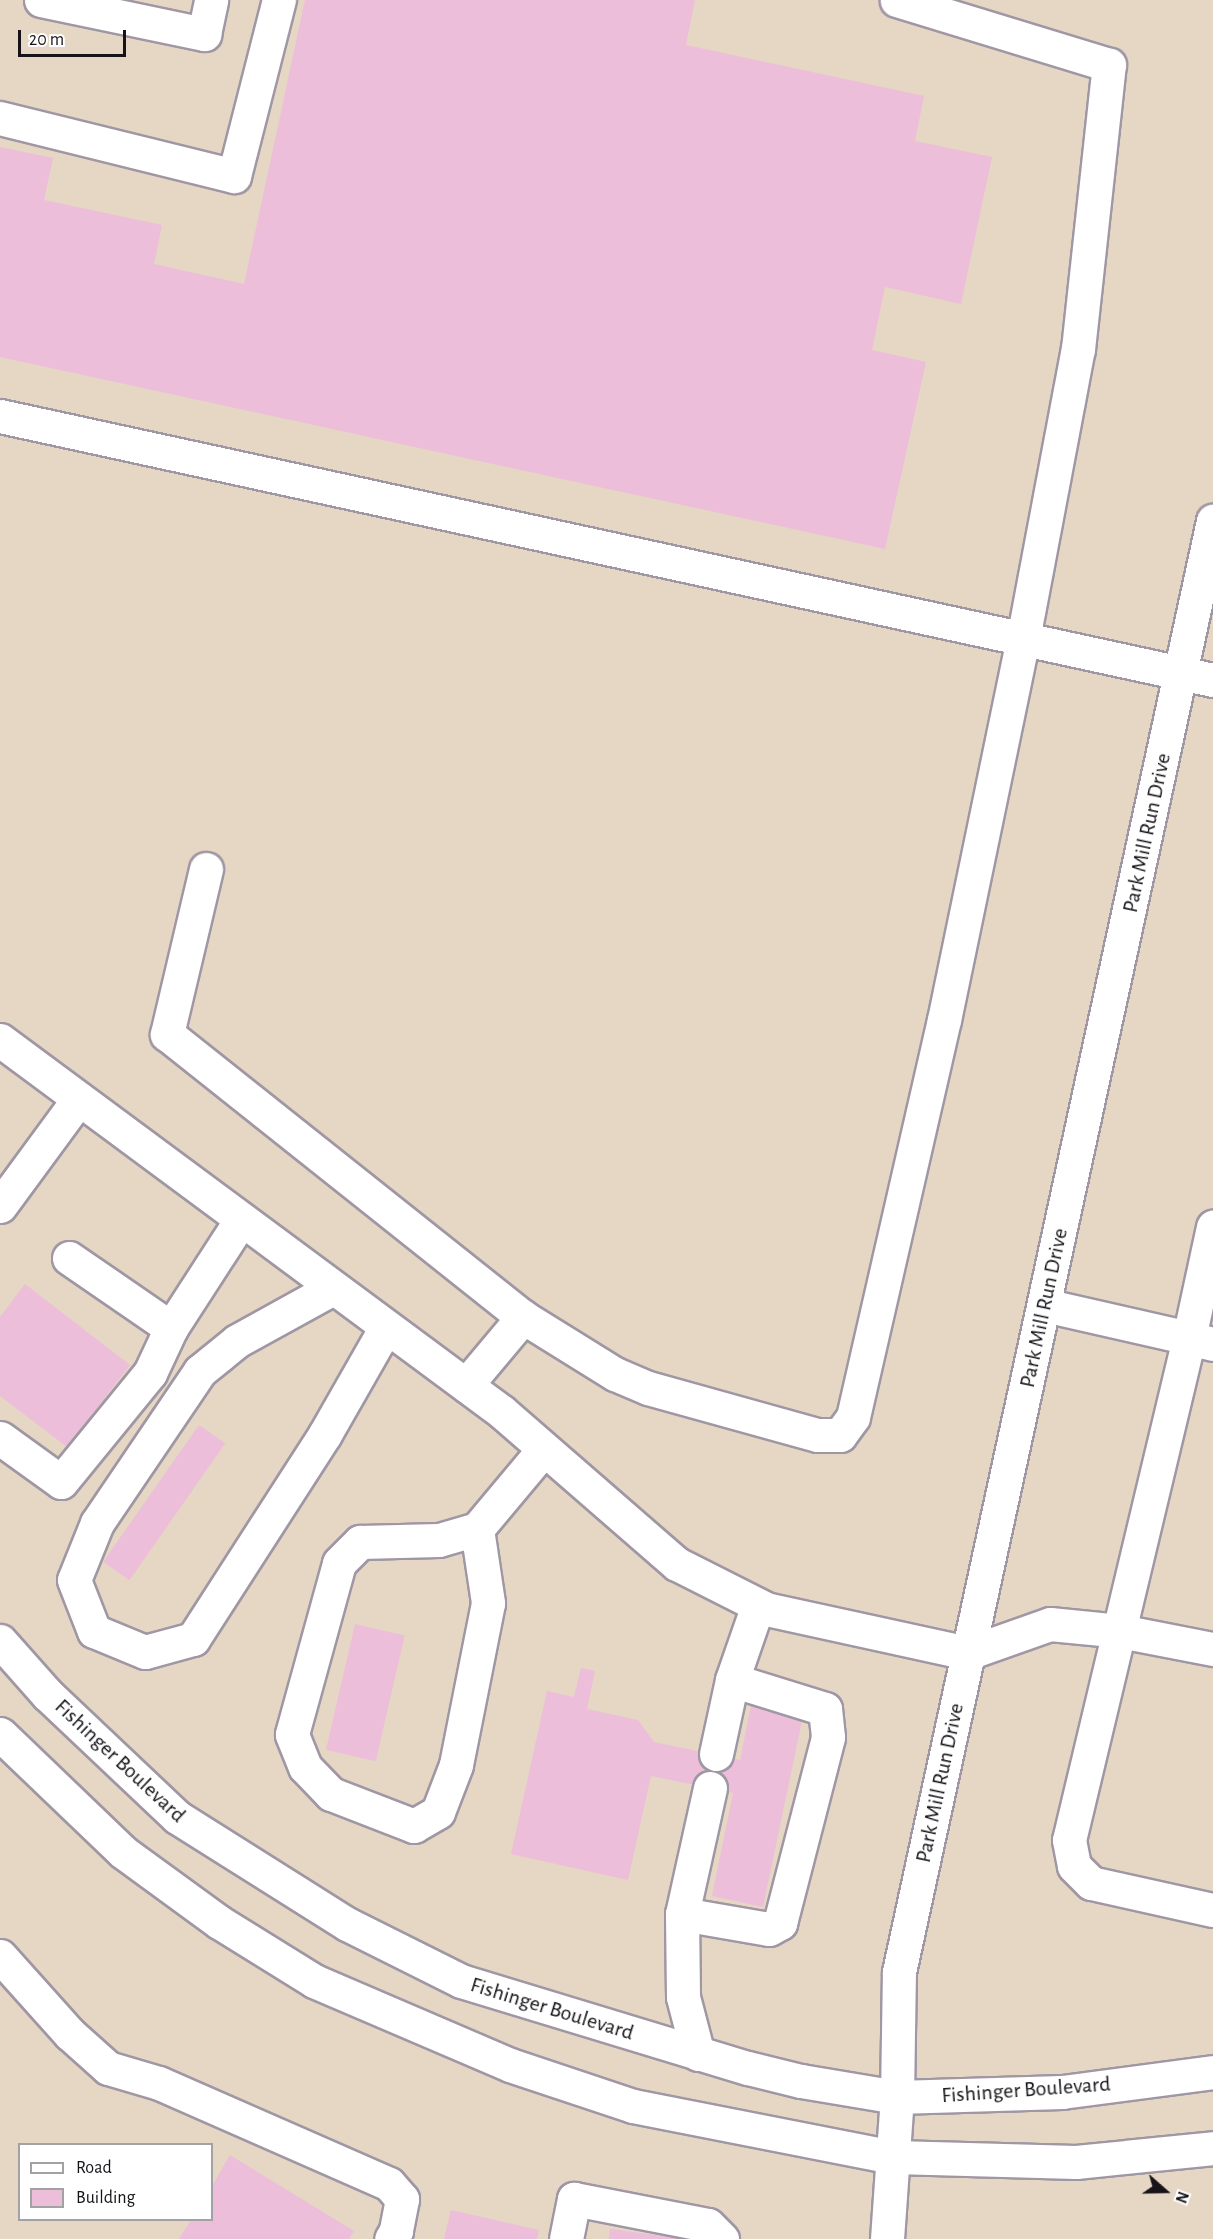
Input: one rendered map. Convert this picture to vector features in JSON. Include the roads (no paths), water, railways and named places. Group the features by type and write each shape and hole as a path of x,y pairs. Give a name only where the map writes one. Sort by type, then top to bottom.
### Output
{"main road":[{"path":"41,0 204,34 211,0"},
{"path":"0,118 234,176 279,0"},
{"path":"206,869 167,1034 523,1317 615,1374 648,1388 818,1435 840,1434 853,1417 941,1032 1023,639 1078,349 1109,65 897,0"},
{"path":"0,416 1198,677"},
{"name":"Park Mill Run Drive","path":"887,2239 897,2097 899,1972 1044,1305 1198,677 1213,521"},
{"path":"0,1040 77,1101 466,1385 677,1564 758,1605 968,1653 1050,1624 1120,1630 1213,1649"},
{"path":"0,1206 77,1101"},
{"path":"0,1438 61,1482 150,1373 171,1328 241,1220"},
{"path":"1213,1227 1201,1341 1120,1630 1069,1840 1074,1866 1091,1883 1213,1910"},
{"path":"69,1258 171,1328"},
{"path":"333,1288 237,1341 200,1371 93,1533 74,1580 94,1631 145,1652 193,1639 325,1434 386,1327"},
{"path":"1044,1305 1201,1341"},
{"path":"466,1385 523,1317"},
{"path":"477,1529 488,1603 456,1765 438,1812 414,1826 331,1794 306,1767 292,1734 339,1563 360,1542 439,1540 477,1529 544,1449"},
{"path":"716,1754 732,1680 758,1605"},
{"name":"Fishinger Boulevard","path":"0,1641 47,1694 177,1817 347,1924 461,1981 698,2054 801,2081 897,2097 1062,2092 1213,2073"},
{"path":"682,1914 769,1929 780,1923 828,1737 825,1709 732,1680"},
{"path":"0,1734 123,1852 219,1922 314,1981 510,2065 633,2106 894,2157 1076,2162 1213,2148"},
{"path":"698,2054 682,1997 682,1914 710,1788"},
{"path":"0,1956 70,2034 108,2068 159,2083 389,2184 402,2199 396,2231 391,2239"},
{"path":"566,2239 574,2199 708,2224 722,2239"}]}
